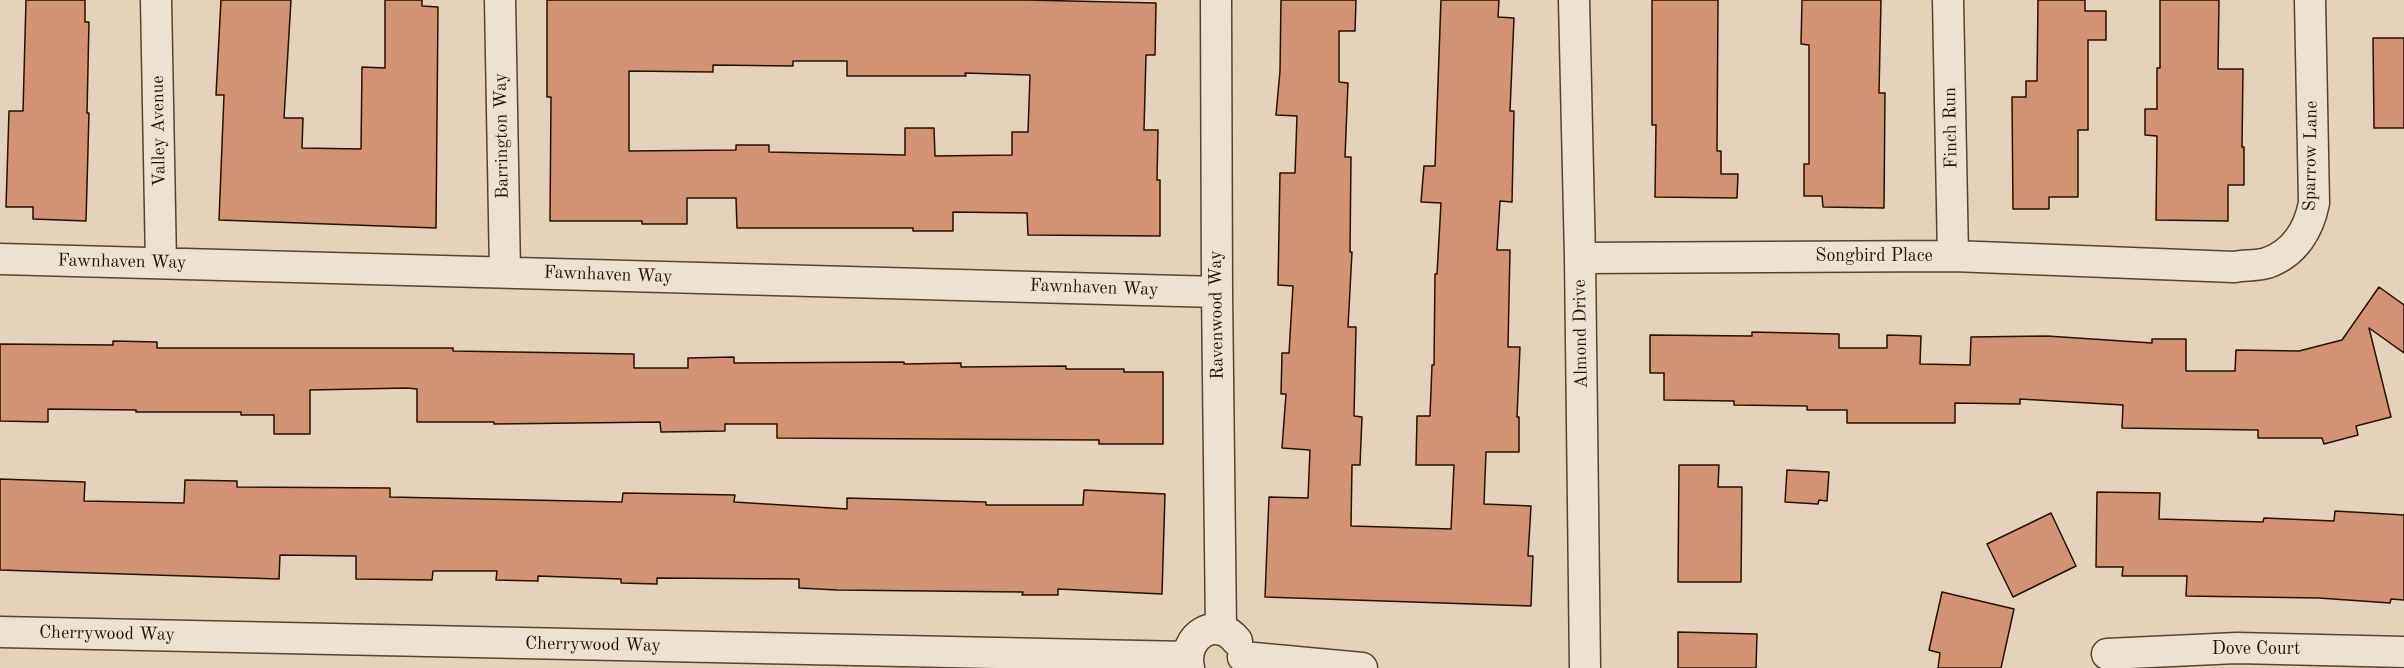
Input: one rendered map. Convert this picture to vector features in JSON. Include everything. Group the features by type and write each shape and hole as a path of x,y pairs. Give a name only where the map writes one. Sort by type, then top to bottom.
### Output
{"street":[{"name":"Valley Avenue","path":"156,0 162,263"},
{"name":"Barrington Way","path":"500,0 505,272"},
{"name":"Ravenwood Way","path":"1216,0 1216,292 1221,630"},
{"name":"Almond Drive","path":"1574,0 1581,258 1585,668"},
{"name":"Finch Run","path":"1948,0 1953,256"},
{"name":"Sparrow Lane","path":"2167,264 2234,267 2267,263 2292,249 2310,222 2314,203 2310,0"},
{"name":"Songbird Place","path":"1581,258 1953,256 2167,264"},
{"name":"Fawnhaven Way","path":"0,259 1216,292"},
{"path":"1188,663 1193,639 1211,630 1221,630 1235,638 1241,646 1242,663 1362,668"},
{"name":"Cherrywood Way","path":"0,632 1188,663"},
{"name":"Dove Court","path":"2107,654 2237,648 2404,652"}],"building":[{"path":"26,0 85,0 85,22 89,22 86,221 33,219 33,207 6,207 9,111 23,111"},
{"path":"221,0 291,0 284,118 303,118 302,148 361,149 362,67 385,68 385,0 422,0 422,6 438,7 436,228 219,220 224,95 216,95"},
{"path":"547,0 1027,0 1156,3 1155,55 1146,55 1144,130 1158,130 1157,180 1160,180 1160,236 1028,235 1027,213 953,212 953,231 913,231 913,228 737,228 736,198 687,198 687,224 642,224 642,221 550,221 551,97 547,97","holes":["793,61 847,61 847,76 966,76 965,73 1030,75 1028,132 1012,132 1012,155 935,156 934,128 905,128 905,155 769,152 769,145 736,145 736,150 629,151 629,71 713,72 713,65 793,66"]},
{"path":"1281,0 1356,0 1355,31 1339,31 1339,82 1348,83 1345,157 1351,157 1350,252 1352,252 1348,327 1356,327 1354,416 1362,417 1360,465 1352,465 1351,526 1451,529 1454,465 1416,465 1417,416 1430,416 1432,365 1434,365 1435,274 1437,274 1441,203 1421,202 1424,166 1435,166 1441,0 1499,0 1498,17 1514,18 1510,111 1514,111 1512,202 1500,201 1497,250 1510,250 1508,347 1520,347 1517,417 1519,417 1519,452 1486,452 1484,504 1531,506 1528,556 1533,556 1531,606 1265,597 1269,497 1308,498 1310,450 1282,448 1286,394 1281,394 1282,353 1289,353 1293,286 1278,285 1280,173 1295,173 1297,116 1276,115 1280,71"},
{"path":"1652,0 1718,0 1717,151 1721,151 1721,174 1738,174 1737,198 1655,197 1656,125 1652,125"},
{"path":"1802,0 1881,0 1879,93 1885,93 1884,208 1823,207 1822,196 1804,196 1804,164 1809,164 1809,45 1801,44"},
{"path":"2038,0 2085,0 2085,11 2106,11 2106,40 2088,40 2088,130 2078,130 2078,197 2049,197 2049,209 2013,209 2012,97 2026,97 2026,81 2037,81"},
{"path":"2160,0 2219,0 2218,69 2243,69 2244,185 2228,185 2228,221 2156,220 2157,136 2145,135 2145,109 2157,109 2157,68 2160,68"},
{"path":"2373,38 2404,38 2404,128 2374,128"},
{"path":"2379,287 2404,305 2404,353 2369,328 2391,417 2356,426 2358,435 2324,444 2322,438 2258,438 2258,430 2122,428 2123,405 2020,399 2020,404 1955,403 1955,423 1847,423 1847,410 1807,410 1807,406 1734,405 1734,401 1664,400 1664,373 1650,373 1650,335 1752,336 1752,332 1839,334 1839,348 1887,348 1887,335 1921,336 1920,364 1970,365 1971,337 2047,336 2152,343 2152,339 2186,339 2186,371 2235,371 2236,350 2299,351 2342,340"},
{"path":"113,341 157,342 157,348 453,348 453,351 634,354 634,368 688,368 688,358 734,357 734,363 961,363 961,367 1066,366 1066,369 1163,372 1163,444 1099,444 1099,440 777,438 777,424 725,424 725,431 661,432 660,422 494,424 494,422 417,422 417,389 407,388 310,390 310,434 274,434 274,415 241,415 241,412 48,409 48,422 0,421 0,344 113,345"},
{"path":"1679,465 1719,465 1718,487 1742,487 1741,582 1678,582"},
{"path":"1787,470 1829,472 1827,501 1819,500 1818,504 1785,502"},
{"path":"0,479 85,482 84,501 184,503 185,480 237,481 237,487 390,488 390,497 622,502 623,493 735,495 734,502 847,509 847,498 986,502 986,505 1083,505 1084,490 1165,494 1162,594 1058,589 1058,595 1022,595 1023,592 837,590 799,588 799,579 657,578 657,584 621,583 621,579 538,576 538,581 496,580 497,571 433,571 432,580 356,579 356,556 280,555 279,579 0,570"},
{"path":"2097,492 2160,493 2159,519 2263,522 2264,518 2334,521 2335,511 2404,515 2404,600 2391,599 2390,603 2319,598 2186,596 2187,576 2122,576 2123,567 2096,567"},
{"path":"2051,513 2076,566 2013,597 1987,544"},
{"path":"1942,592 2014,609 2001,668 1938,668 1940,653 1929,650"},
{"path":"1678,632 1757,634 1756,668 1678,668"}]}
